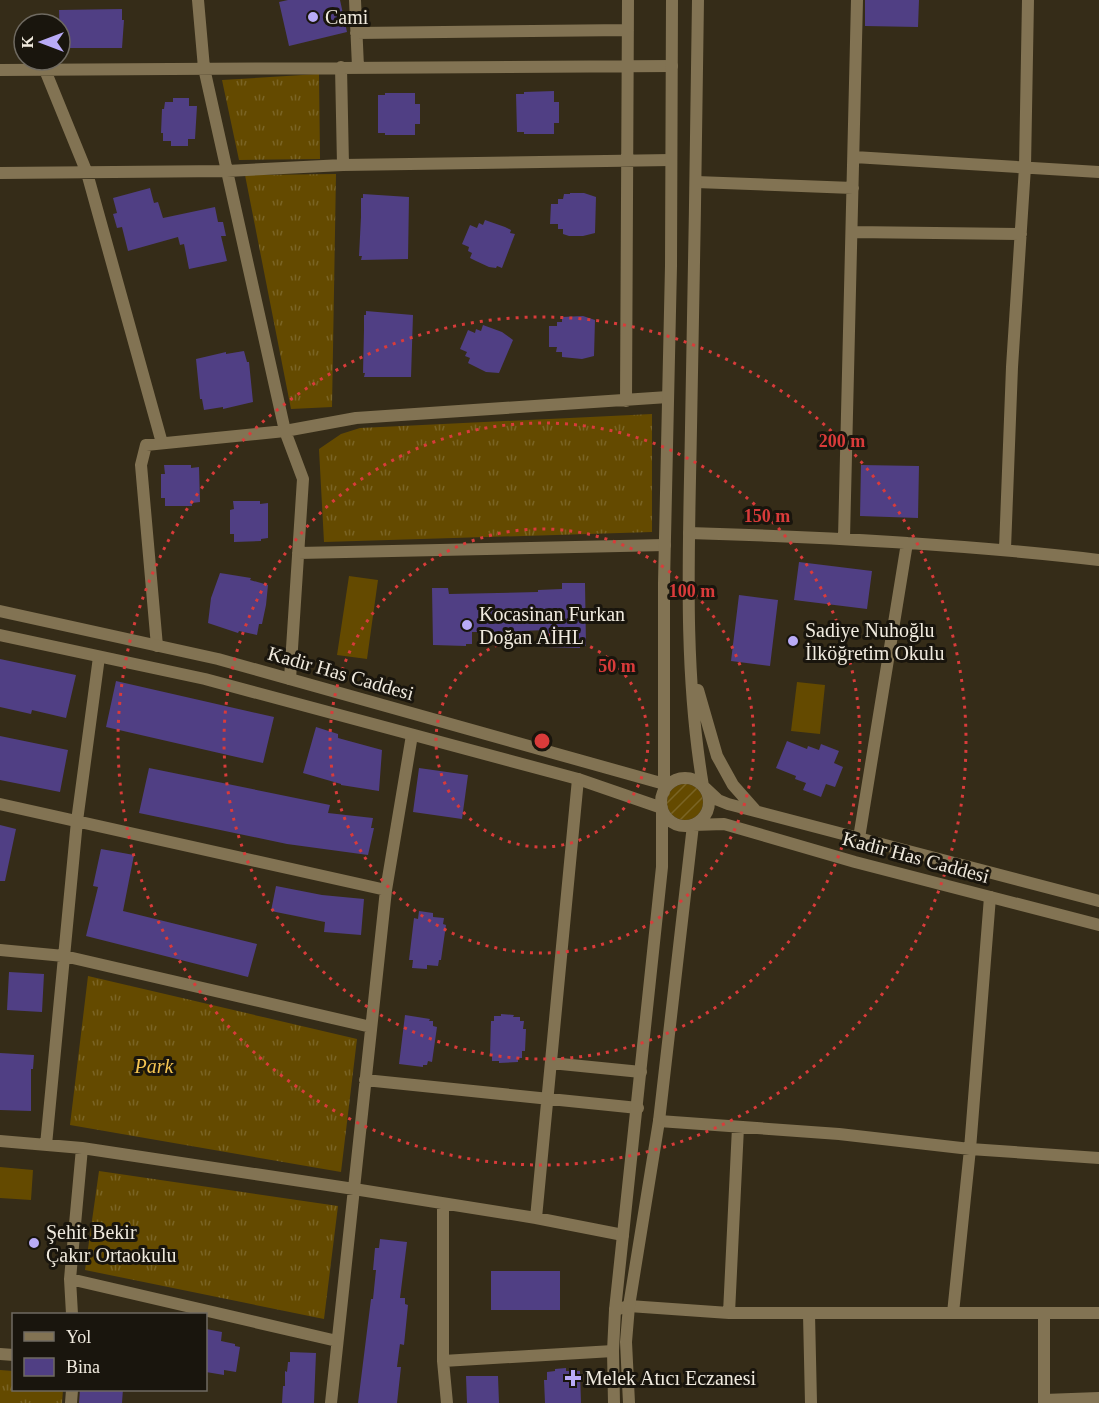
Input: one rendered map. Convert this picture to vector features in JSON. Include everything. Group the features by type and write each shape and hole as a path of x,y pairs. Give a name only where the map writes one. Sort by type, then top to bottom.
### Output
{"street":[{"path":"198,0 204,68 285,431 303,479 290,679"},
{"path":"355,0 358,67"},
{"path":"626,401 628,0"},
{"path":"614,1403 615,1310 662,867 662,808 665,787 664,545 668,397 672,0"},
{"path":"629,1403 626,1342 629,1306 659,1121 693,825 705,814 708,807 695,737 688,573 698,0"},
{"path":"844,538 857,0"},
{"path":"1005,549 1012,367 1025,167 1028,0"},
{"path":"356,33 628,30"},
{"path":"72,70 672,66"},
{"path":"341,67 343,165"},
{"path":"46,72 87,173 162,443"},
{"path":"854,157 1099,172"},
{"path":"0,173 227,171 343,165 671,160"},
{"path":"696,182 853,188"},
{"path":"852,231 1021,234"},
{"path":"157,646 141,465 146,445 285,431 356,418 668,397"},
{"path":"689,533 844,538 1005,549 1099,560"},
{"path":"859,838 907,543"},
{"path":"298,554 664,545"},
{"name":"Kadir Has Caddesi","path":"0,611 218,659 665,787"},
{"name":"Kadir Has Caddesi","path":"0,635 205,679 578,779 662,808"},
{"path":"46,1145 77,820 99,657"},
{"path":"691,659 707,726 717,756 727,775 756,811"},
{"path":"332,1403 386,890 412,735"},
{"path":"665,787 682,778 690,778 703,786"},
{"path":"536,1218 578,779"},
{"name":"Kadir Has Caddesi","path":"703,786 718,800 728,804 1099,901"},
{"path":"0,804 386,890"},
{"path":"662,808 672,821 693,825"},
{"name":"Kadir Has Caddesi","path":"693,825 724,824 1099,925"},
{"path":"953,1313 970,1149 990,897"},
{"path":"0,950 64,956 371,1026"},
{"path":"551,1063 641,1072"},
{"path":"365,1080 638,1108"},
{"path":"659,1121 839,1134 970,1149 1099,1158"},
{"path":"729,1313 738,1127"},
{"path":"0,1141 82,1148 354,1189 536,1218 623,1235"},
{"path":"72,1313 70,1279 82,1148"},
{"path":"443,1204 443,1361 447,1403"},
{"path":"70,1279 337,1341"},
{"path":"615,1310 629,1306 729,1313 1099,1313"},
{"path":"1044,1313 1044,1401 1099,1398"},
{"path":"809,1314 811,1403"},
{"path":"443,1361 613,1351"}],"green space":[{"path":"319,74 320,159 239,160 222,80"},
{"path":"336,174 332,407 291,409 245,175"},
{"path":"652,414 652,532 324,542 319,449 341,434 360,428"},
{"path":"349,576 378,580 367,659 337,655"},
{"path":"797,682 825,685 820,734 791,731"},
{"path":"685,784 697,790 703,802 697,814 685,820 673,814 667,802 673,790"},
{"name":"Park","path":"88,976 357,1039 341,1172 70,1125"},
{"path":"0,1167 33,1170 31,1200 0,1198"},
{"path":"99,1171 338,1206 324,1319 85,1270"},
{"path":"0,1370 12,1371 12,1391 63,1391 62,1403 0,1403"}],"building":[{"name":"Cami","path":"340,0 347,32 289,46 279,2"},
{"path":"865,0 919,0 918,27 865,26"},
{"path":"122,9 122,20 124,20 122,48 72,48 72,12 59,12 59,10"},
{"path":"554,91 554,102 559,102 559,123 554,123 554,134 517,132 516,94"},
{"path":"385,93 415,93 415,104 420,104 420,124 415,124 415,135 378,133 378,95 385,95"},
{"path":"173,98 189,98 189,106 197,106 195,139 188,139 188,146 171,146 171,141 163,141 162,109 164,109 165,102 173,102"},
{"path":"150,188 154,203 158,202 163,218 215,207 218,222 223,222 226,236 221,236 227,261 189,269 184,244 180,245 178,237 128,251 122,227 117,228 113,214 117,213 113,198"},
{"path":"584,193 596,197 595,233 569,236 563,234 563,229 558,229 558,224 550,224 551,204 558,204 558,199 563,199 564,194"},
{"path":"363,194 409,197 408,259 361,260 362,256 359,256"},
{"path":"485,220 505,227 511,230 510,233 515,234 502,268 489,267 470,258 472,253 468,251 469,247 462,244 470,225 477,228 479,223 483,225"},
{"path":"366,311 413,315 411,377 364,377 364,315"},
{"path":"583,316 595,320 594,356 582,359 562,357 562,352 556,352 557,347 549,347 549,326 557,326 557,322 562,322 562,317"},
{"path":"483,325 502,332 513,340 499,373 486,372 468,363 470,358 465,356 467,352 460,349 468,330 475,333 476,329 481,331"},
{"path":"244,351 247,362 249,362 253,402 223,409 223,407 204,410 202,399 200,399 196,359 226,352 226,354"},
{"path":"164,465 199,467 200,502 192,503 192,506 165,506 165,498 161,498 161,474 165,474"},
{"path":"861,465 919,466 918,518 860,516"},
{"path":"233,501 268,503 268,538 261,539 261,541 234,542 234,534 230,534 230,510 234,509"},
{"path":"799,562 872,571 867,609 794,600"},
{"path":"220,573 251,578 250,580 268,585 262,624 259,624 257,635 239,631 238,633 208,623 211,598"},
{"path":"562,583 585,583 586,646 580,646 580,648 546,647 546,630 522,631 522,638 496,639 496,632 472,632 472,644 466,644 466,646 433,645 432,588 448,588 449,594 538,592 538,590 562,589"},
{"path":"739,595 778,600 770,666 731,661"},
{"path":"0,659 76,675 66,718 32,710 31,714 0,707"},
{"path":"116,681 274,717 263,763 106,727"},
{"path":"316,727 338,734 338,738 382,750 379,791 341,785 303,773"},
{"path":"0,736 68,750 60,792 0,780"},
{"path":"787,741 807,749 808,746 819,750 821,744 839,751 834,763 843,767 835,787 826,784 821,797 803,790 806,783 795,779 796,776 776,768"},
{"path":"149,768 330,805 328,813 373,818 371,828 374,828 368,855 287,844 139,813"},
{"path":"419,768 468,775 462,819 413,812"},
{"path":"0,825 16,829 5,881 0,881"},
{"path":"101,849 134,855 123,911 257,944 248,977 86,936 98,887 93,886"},
{"path":"276,886 322,895 364,899 361,935 324,932 325,922 271,911"},
{"path":"419,911 433,913 433,917 444,918 443,924 446,925 441,960 438,966 427,965 427,969 412,968 413,960 409,960 414,918 418,919"},
{"path":"9,972 44,974 42,1012 7,1010"},
{"path":"501,1014 514,1015 513,1017 520,1017 520,1021 524,1021 525,1051 522,1051 522,1058 518,1058 518,1062 492,1061 492,1055 490,1055 491,1021 494,1021 494,1016 501,1016"},
{"path":"405,1015 430,1019 429,1021 433,1021 433,1026 437,1027 432,1062 428,1061 423,1067 399,1064"},
{"path":"0,1053 34,1055 33,1069 31,1069 31,1111 0,1110"},
{"path":"380,1239 407,1242 400,1298 405,1298 405,1304 408,1305 404,1345 400,1344 397,1367 401,1367 397,1403 358,1403 371,1299 373,1299 376,1270 373,1270 375,1248 379,1248"},
{"path":"491,1271 560,1271 560,1310 491,1310"},
{"path":"207,1329 222,1332 221,1341 240,1347 236,1372 224,1370 224,1375 207,1372"},
{"path":"290,1352 316,1353 314,1403 282,1403 285,1371 287,1372 288,1362 290,1362"},
{"path":"566,1368 566,1371 580,1371 581,1403 545,1403 544,1380 547,1380 547,1372"},
{"path":"466,1376 498,1376 499,1403 467,1403"},
{"path":"80,1391 123,1391 122,1403 79,1403"}],"place":[{"name":"Cami","path":"313,17"},
{"name":"Kocasinan Furkan Doğan AİHL","path":"467,625"},
{"name":"Sadiye Nuhoğlu İlköğretim Okulu","path":"793,641"},
{"name":"Şehit Bekir Çakır Ortaokulu","path":"34,1243"},
{"name":"Melek Atıcı Eczanesi","path":"573,1378"}]}
